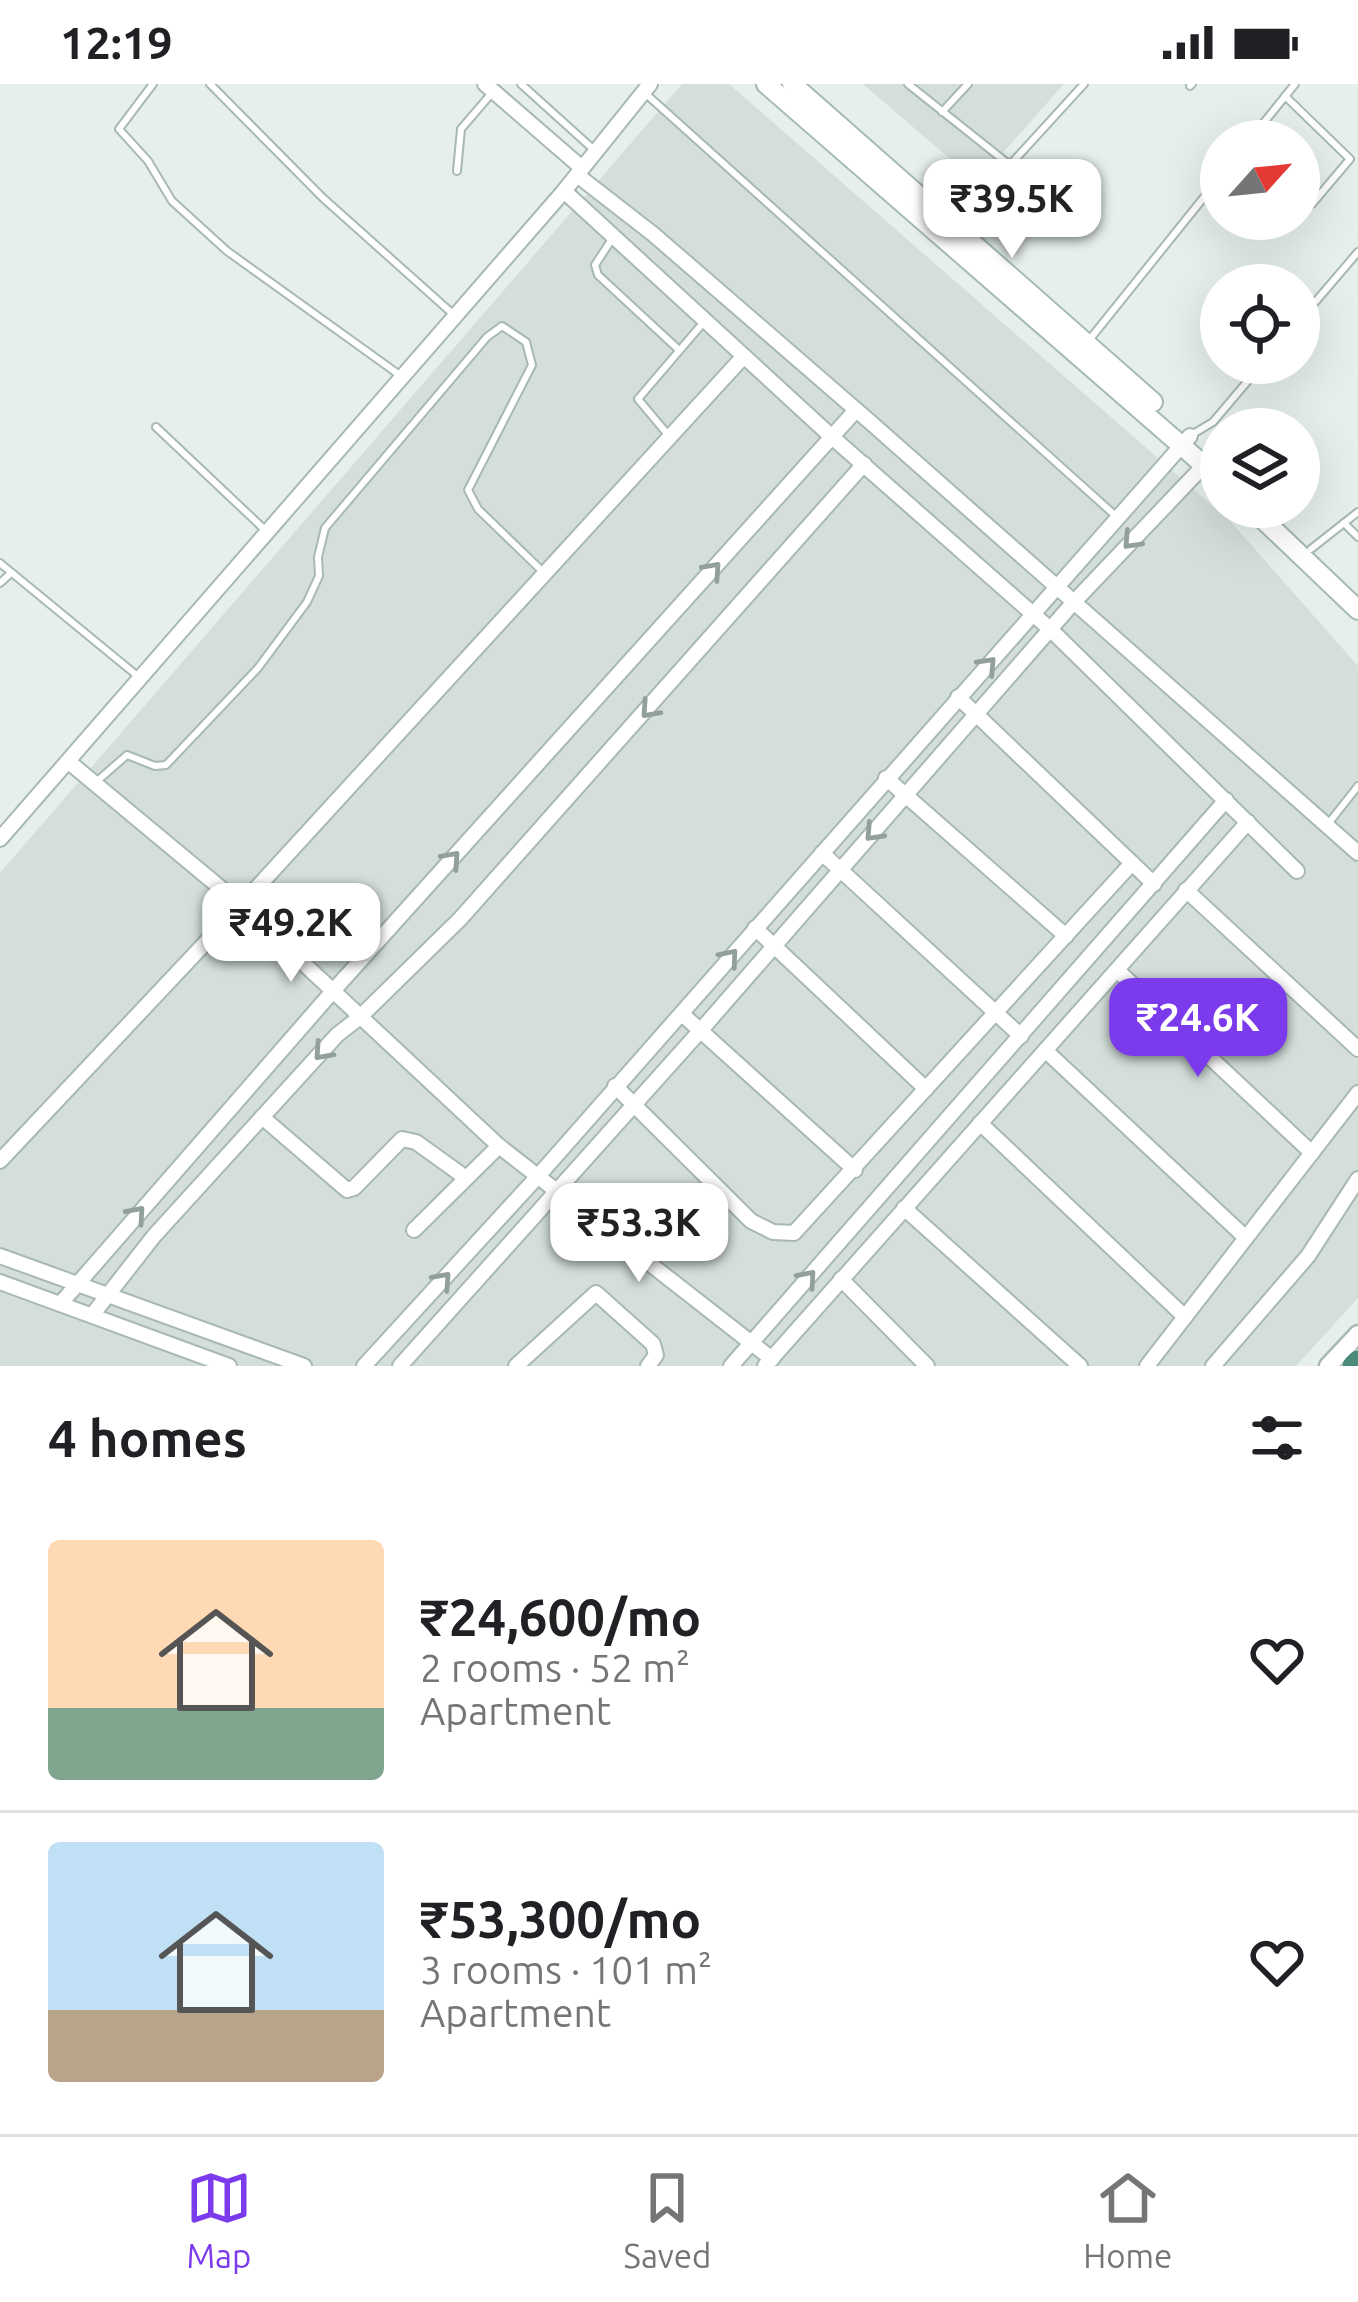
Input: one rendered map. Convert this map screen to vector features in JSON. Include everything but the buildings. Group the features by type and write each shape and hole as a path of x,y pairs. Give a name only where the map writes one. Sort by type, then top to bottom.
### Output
{"main road":[{"path":"766,84 1200,451"},
{"path":"791,84 1088,342 1187,440"},
{"path":"1272,528 1358,610"},
{"path":"1288,528 1358,594"}],"street":[{"path":"489,87 1358,853"},
{"path":"0,839 564,190 646,88"},
{"path":"564,190 832,437 1050,629 1297,871"},
{"path":"0,1161 744,356"},
{"path":"61,1303 333,991 856,410"},
{"path":"364,1366 1187,440"},
{"path":"93,1314 154,1236 337,1035 476,902 864,464"},
{"path":"400,1366 1073,603 1200,474"},
{"path":"958,697 1154,884"},
{"path":"69,762 241,905 499,1145 752,1342 768,1362 1248,822"},
{"path":"886,778 1066,937"},
{"path":"731,1366 1226,800"},
{"path":"822,853 1021,1036"},
{"path":"615,1086 751,1221 786,1236 803,1227 1132,863"},
{"path":"1186,890 1358,1049"},
{"path":"754,928 926,1088"},
{"path":"1118,971 1312,1153"},
{"path":"682,1013 855,1170"},
{"path":"1046,1051 1246,1238"},
{"path":"1147,1366 1358,1093"},
{"path":"262,1117 347,1190 354,1189 402,1139 416,1142 466,1178"},
{"path":"980,1123 1185,1317"},
{"path":"414,1230 499,1145"},
{"path":"1213,1366 1295,1272 1358,1179"},
{"path":"904,1208 1080,1366"},
{"path":"0,1256 304,1366"},
{"path":"841,1280 927,1366"},
{"path":"0,1282 229,1366"},
{"path":"516,1366 596,1293 653,1343 656,1355 648,1366"},
{"path":"1328,1366 1358,1334"}],"lane":[{"path":"153,84 119,129 148,160 172,201 258,276 401,376"},
{"path":"210,84 323,198 454,315"},
{"path":"521,84 595,152"},
{"path":"908,84 1011,166"},
{"path":"942,112 968,84"},
{"path":"954,226 1084,84"},
{"path":"1266,120 1295,84"},
{"path":"457,172 461,129 489,87"},
{"path":"646,88 1118,518"},
{"path":"1286,96 1310,120"},
{"path":"1320,129 1350,159 1320,195"},
{"path":"1088,342 1200,202"},
{"path":"614,236 595,270 679,350"},
{"path":"1320,296 1358,252"},
{"path":"670,437 638,399 705,320"},
{"path":"95,783 127,755 155,766 166,765 258,668 315,591 325,528 487,337 502,326 526,342 532,365 468,490 478,509 545,574"},
{"path":"1187,440 1213,422 1245,384"},
{"path":"156,428 267,532"},
{"path":"1310,549 1358,512"},
{"path":"1344,524 1358,537"},
{"path":"0,563 140,678"},
{"path":"0,583 11,573"},
{"path":"1328,824 1358,786"}],"shaded area":[{"path":"682,84 729,84 1200,495 1200,528 1236,528 1358,666 1358,1298 1296,1366 0,1366 0,873"},
{"path":"863,84 1064,84 977,182"}]}
